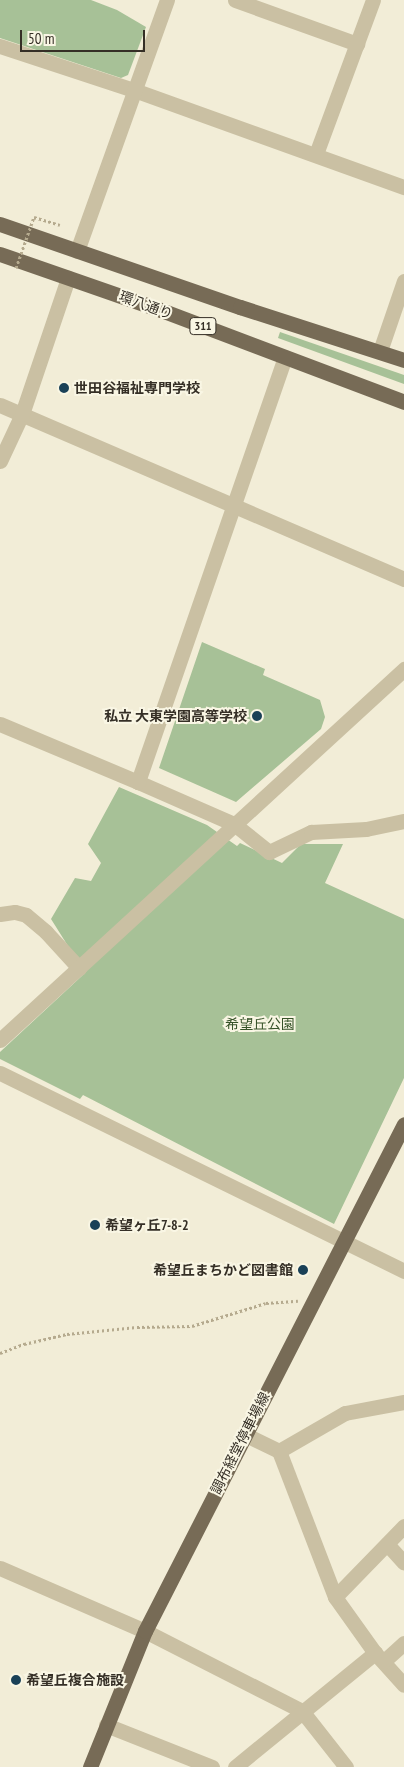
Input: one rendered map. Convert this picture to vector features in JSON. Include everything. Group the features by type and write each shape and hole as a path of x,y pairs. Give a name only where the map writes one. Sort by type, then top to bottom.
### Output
{"main road":[{"name":"環八通り","path":"0,224 240,307 404,360"},
{"name":"環八通り","path":"0,254 404,402"},
{"name":"調布経堂停車場線","path":"90,1767 144,1631 403,1128"}],"street":[{"path":"77,251 167,0"},
{"path":"235,0 356,44"},
{"path":"316,154 372,0"},
{"path":"0,46 134,90 404,187"},
{"path":"0,461 22,414 68,278"},
{"path":"380,351 404,281"},
{"path":"138,782 285,357"},
{"path":"0,405 234,504 404,579"},
{"path":"0,1040 234,824 401,677"},
{"path":"0,724 234,824 270,852 311,832 366,829 404,821"},
{"path":"0,914 15,912 26,915 46,932 78,968"},
{"path":"0,1073 404,1271"},
{"path":"279,1451 345,1413 404,1402"},
{"path":"244,1434 279,1451 335,1597 379,1657 404,1684"},
{"path":"335,1597 404,1526"},
{"path":"387,1544 404,1563"},
{"path":"0,1568 144,1631 302,1711 346,1767"},
{"path":"235,1767 302,1711 379,1657 404,1643"},
{"path":"106,1725 212,1767"}],"path":[{"path":"16,268 34,217 60,225"},
{"path":"0,1353 24,1344 67,1334 136,1327 192,1326 266,1303 289,1300 314,1302"}],"green space":[{"path":"0,0 91,0 117,10 146,27 128,75 121,78 0,38"},
{"path":"280,332 404,375 404,384 278,338"},
{"path":"202,642 265,669 263,675 320,700 325,717 321,729 236,802 159,768"},
{"name":"希望丘公園","path":"119,787 207,825 237,846 240,843 282,863 301,844 343,844 325,883 404,919 404,1078 334,1224 83,1095 80,1099 0,1059 0,1052 85,973 51,919 75,878 91,881 101,863 88,844"}],"place":[{"name":"世田谷福祉専門学校","path":"64,388"},
{"name":"私立 大東学園高等学校","path":"257,716"},
{"name":"希望ヶ丘7-8-2","path":"95,1225"},
{"name":"希望丘まちかど図書館","path":"303,1270"},
{"name":"希望丘複合施設","path":"16,1680"}]}
